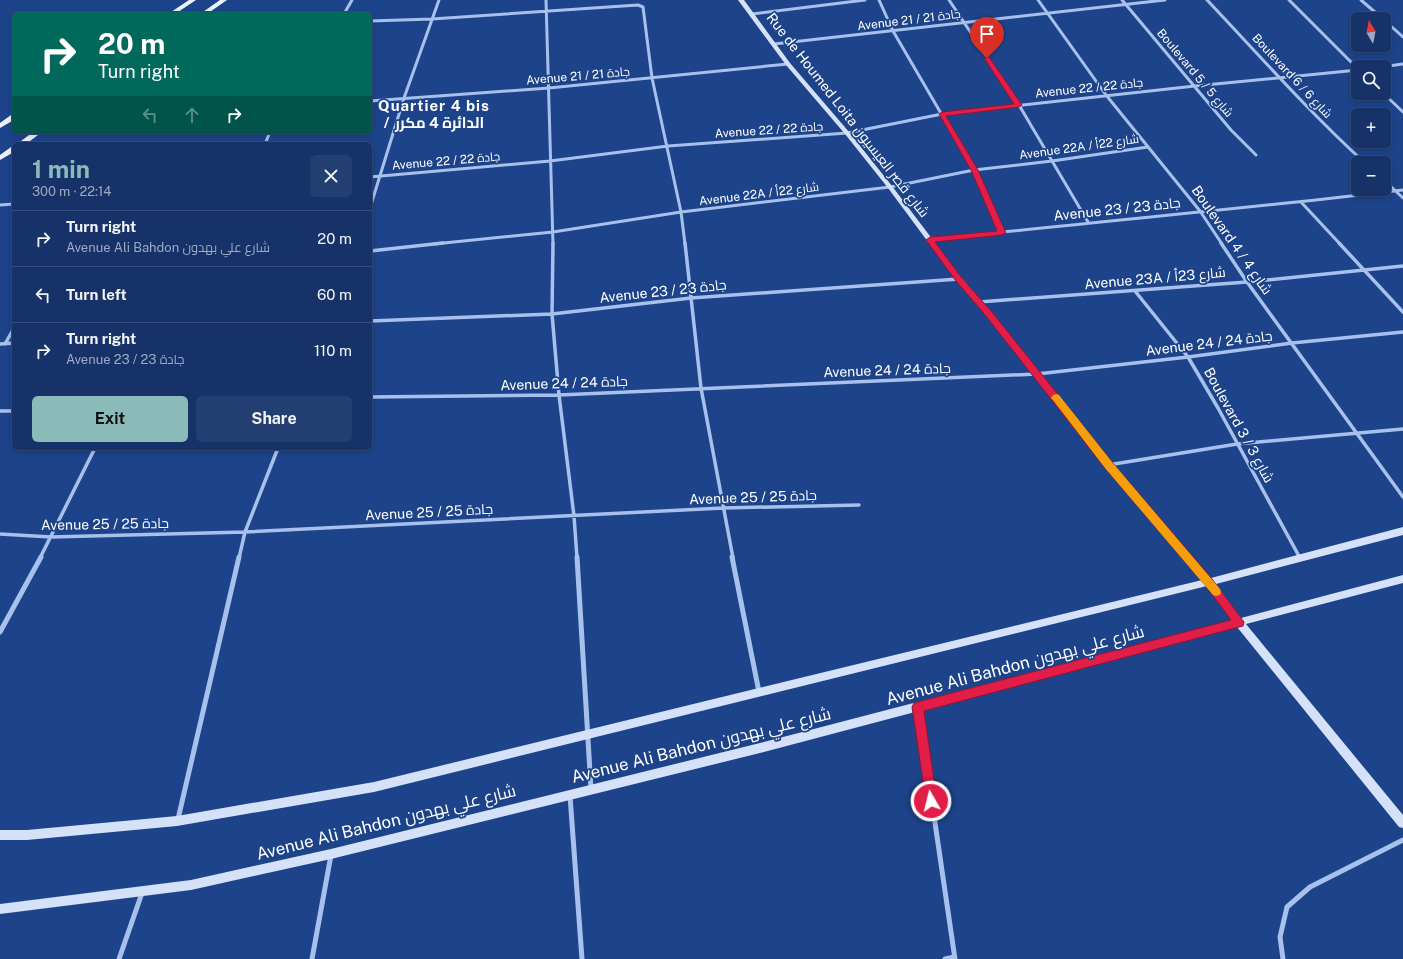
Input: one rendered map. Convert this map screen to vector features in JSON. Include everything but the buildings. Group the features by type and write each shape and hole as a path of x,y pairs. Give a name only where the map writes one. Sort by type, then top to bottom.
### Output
{"main road":[{"path":"174,12 193,0"},
{"path":"206,12 224,0"},
{"name":"Rue de Houmed Loita شارع قصر العيسيون","path":"742,0 788,64 847,133 890,187 959,279 1037,374 1108,465 1209,582 1239,622 1403,823"},
{"path":"0,126 12,117"},
{"path":"24,142 35,134"},
{"path":"0,158 12,150"},
{"path":"0,836 27,835 177,821 374,787 588,733 1209,582 1403,531"},
{"name":"Avenue Ali Bahdon شارع علي بهدون","path":"0,910 191,885 331,854 760,748 1403,579"}],"street":[{"path":"345,12 352,0"},
{"path":"372,203 382,176 404,98 439,0"},
{"path":"546,0 548,11 550,161 553,232 552,314 559,395 574,516 591,789"},
{"path":"752,14 865,0"},
{"path":"879,0 893,31 974,170 1002,233"},
{"path":"949,0 1019,105 1088,222"},
{"name":"Boulevard 4 / شارع 4","path":"1038,0 1106,95 1200,211 1247,282 1403,497"},
{"name":"Boulevard 5 / شارع 5","path":"1122,0 1231,130 1256,155"},
{"name":"Avenue 21 / جادة 21","path":"774,44 1046,12 1165,0"},
{"name":"Boulevard 6 / شارع 6","path":"1207,0 1282,78 1326,127 1357,156"},
{"path":"1289,0 1351,62"},
{"path":"1361,0 1374,12"},
{"path":"372,21 432,20 638,5 643,7 652,78 668,146 681,212 692,298 701,388 759,692"},
{"path":"1391,27 1403,37"},
{"name":"Avenue 21 / جادة 21","path":"372,101 549,88 788,64"},
{"path":"1391,66 1403,64"},
{"name":"Avenue 22 / جادة 22","path":"372,177 550,161 668,146 847,133 942,114 1106,95 1351,70"},
{"path":"1390,100 1403,112"},
{"name":"Avenue 22A / شارع 22أ","path":"372,251 553,232 681,212 890,187 974,170 1052,161 1148,147"},
{"path":"1391,187 1403,198"},
{"name":"Avenue 23 / جادة 23","path":"930,240 1088,222 1301,202 1403,190"},
{"path":"1301,202 1403,312"},
{"path":"0,205 12,204"},
{"name":"Avenue 23A / شارع 23أ","path":"979,302 1247,282 1403,266"},
{"name":"Avenue 23 / جادة 23","path":"372,320 552,314 692,298 959,279"},
{"name":"Boulevard 3 / شارع 3","path":"1135,291 1188,357 1218,408 1300,558"},
{"path":"5,344 12,332"},
{"name":"Avenue 24 / جادة 24","path":"372,397 559,395 1037,374 1188,357 1292,343 1403,332"},
{"path":"0,344 12,343"},
{"path":"0,411 12,411"},
{"path":"1108,465 1237,444 1403,428"},
{"path":"0,632 51,537 94,450"},
{"path":"177,821 246,532 277,450"},
{"name":"Avenue 25 / جادة 25","path":"0,534 51,537 246,532 723,508 859,505"},
{"path":"918,707 954,958 945,959"},
{"path":"570,794 582,959"},
{"path":"1283,959 1280,937 1287,907 1310,886 1403,840"},
{"path":"312,959 331,854"},
{"path":"119,959 142,892"}],"slow traffic":[{"path":"1056,398 1108,465 1216,592"}],"district":[{"name":"Quartier 4 bis / الدائرة 4 مكرر","path":"434,114"}],"route":[{"path":"931,801 918,707 1239,622 1209,582 1108,465 989,314 959,279 930,240 1002,233 974,170 942,114 1019,105 987,58"}]}
